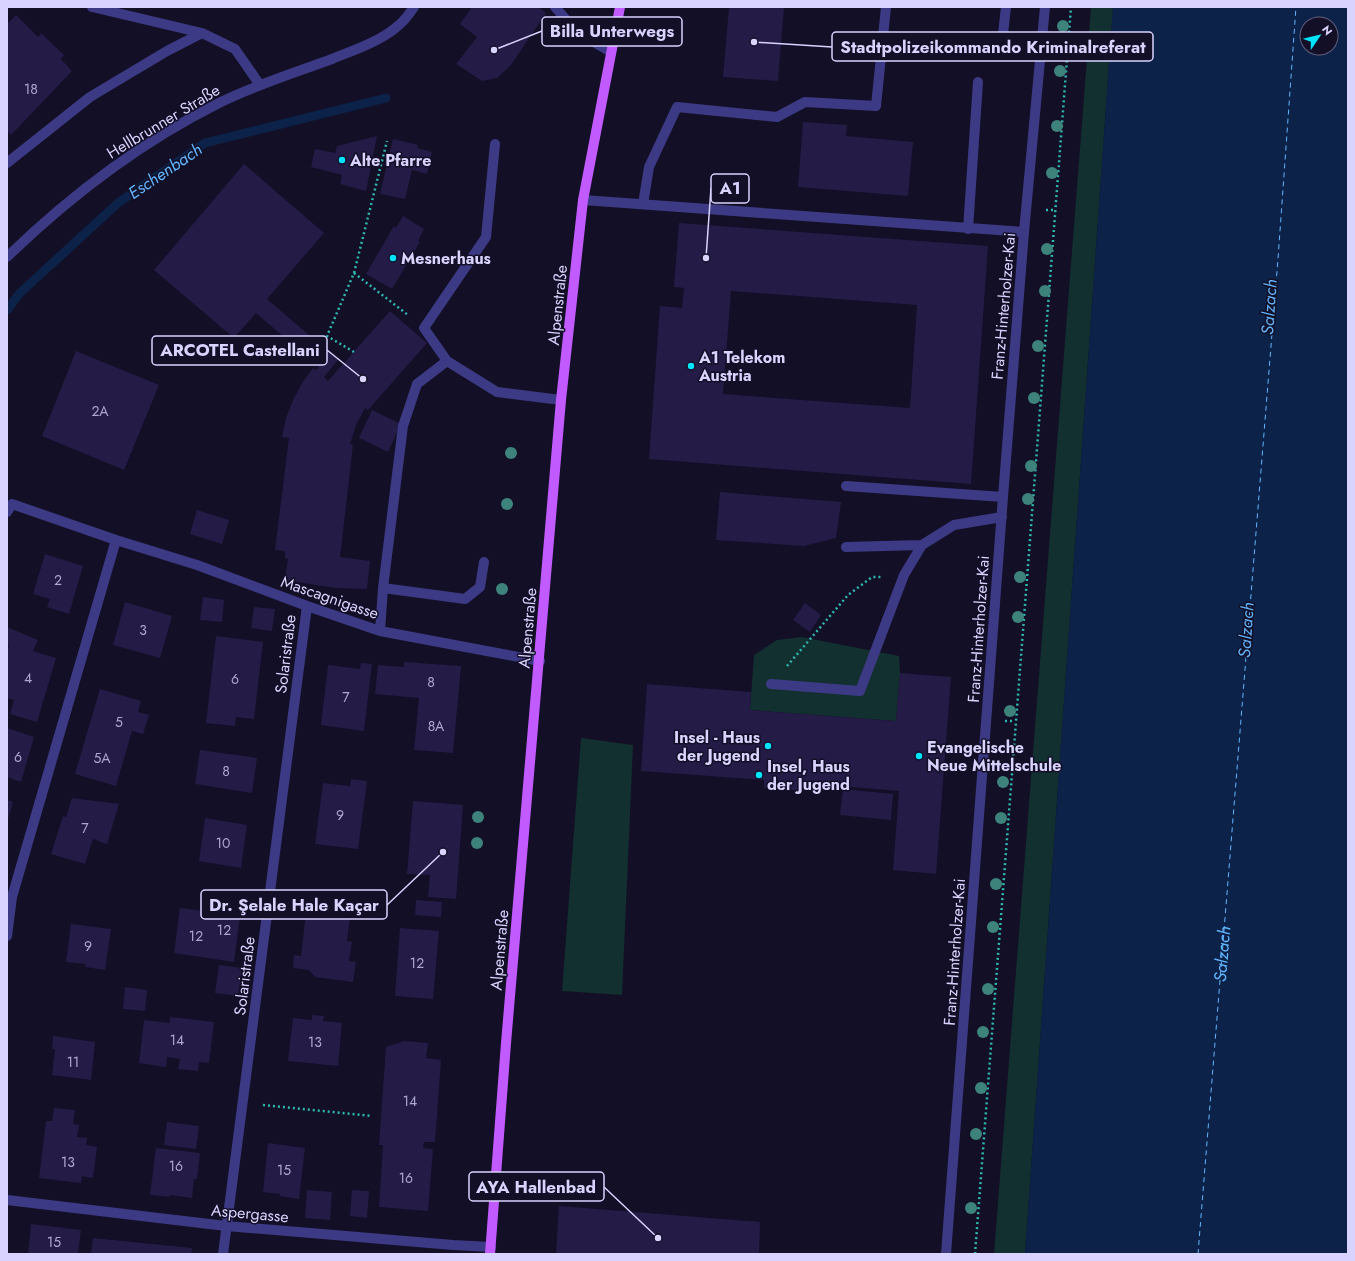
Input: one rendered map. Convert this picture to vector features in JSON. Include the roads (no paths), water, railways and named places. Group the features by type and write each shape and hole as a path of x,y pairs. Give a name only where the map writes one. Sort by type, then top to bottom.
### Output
{"main road":[{"name":"Alpenstraße","path":"490,1250 506,1043 540,661 561,400 584,200 610,52 620,7"}],"street":[{"path":"92,7 202,33 235,49 260,85"},
{"name":"Hellbrunner Straße","path":"7,257 63,206 107,172 187,120 260,85 348,52 386,35 400,25 414,7"},
{"path":"555,7 578,33 610,52"},
{"path":"643,204 648,167 677,107 777,117 805,102 876,106 886,7"},
{"path":"1003,34 1006,7"},
{"name":"Franz-Hinterholzer-Kai","path":"946,1254 1024,232 1045,7"},
{"path":"7,163 90,97 168,51 202,33"},
{"path":"968,229 978,82"},
{"path":"495,144 486,237 424,328 447,361 497,392 561,400"},
{"path":"584,200 1024,232"},
{"path":"380,631 383,588 403,426 417,384 447,361"},
{"path":"846,486 1003,497"},
{"name":"Mascagnigasse","path":"7,512 12,504 116,540 197,565 307,606 380,631 540,661"},
{"path":"771,684 860,691 904,575 922,545 954,526 1002,517"},
{"path":"7,936 12,897 116,540"},
{"path":"846,547 922,545"},
{"path":"383,588 465,599 480,587 484,562"},
{"name":"Solaristraße","path":"223,1254 307,606"},
{"name":"Aspergasse","path":"7,1200 226,1226 453,1245 490,1250"}],"water":[{"name":"Salzach","path":"1113,7 1348,7 1348,1254 1025,1254"}],"waterway":[{"name":"Eschenbach","path":"7,310 20,293 118,203 205,143 386,98"}],"place":[{"name":"Stadtpolizeikommando Kriminalreferat","path":"754,42"},
{"name":"Billa Unterwegs","path":"494,50"},
{"name":"Alte Pfarre","path":"342,160"},
{"name":"Mesnerhaus","path":"393,258"},
{"name":"A1","path":"706,258"},
{"name":"A1 Telekom Austria","path":"691,366"},
{"name":"ARCOTEL Castellani","path":"363,379"},
{"name":"Insel - Haus der Jugend","path":"768,746"},
{"name":"Evangelische Neue Mittelschule","path":"919,756"},
{"name":"Insel, Haus der Jugend","path":"759,775"},
{"name":"Dr. Şelale Hale Kaçar","path":"443,852"},
{"name":"AYA Hallenbad","path":"658,1238"}]}
